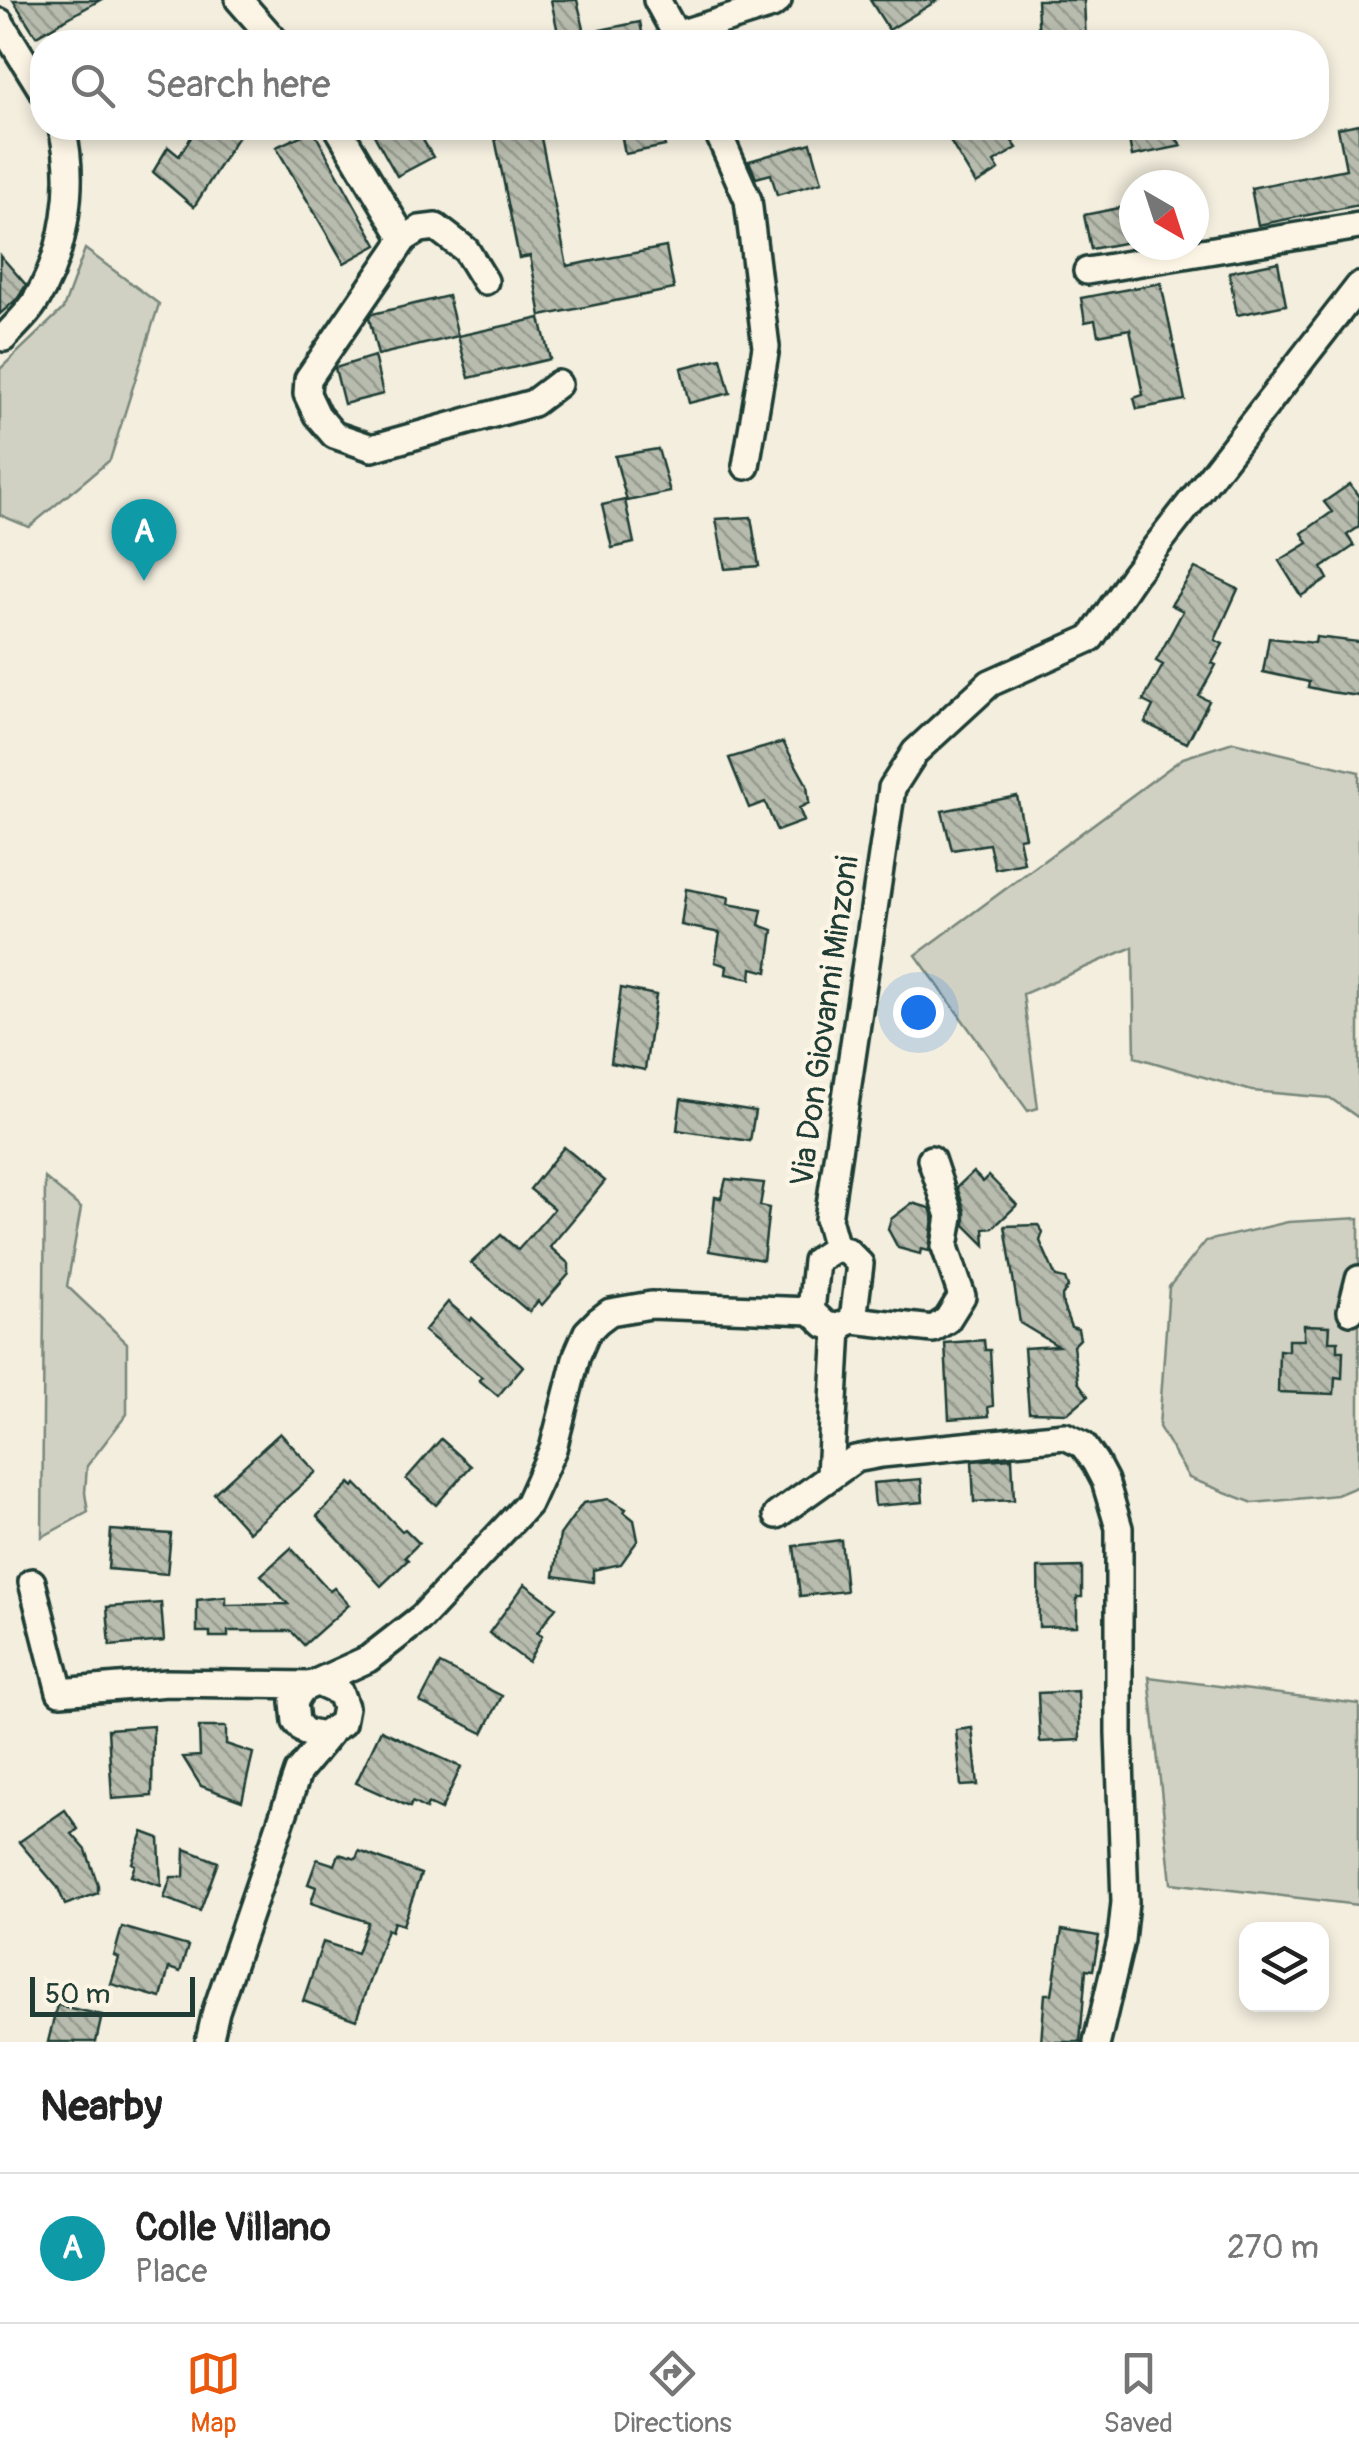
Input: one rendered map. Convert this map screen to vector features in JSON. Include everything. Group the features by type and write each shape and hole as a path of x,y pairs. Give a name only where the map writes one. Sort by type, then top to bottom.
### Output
{"street":[{"path":"239,0 265,30"},
{"path":"657,0 673,30"},
{"path":"703,30 778,0"},
{"path":"0,22 30,71"},
{"path":"4,338 35,303 53,264 66,209 69,156 65,140"},
{"path":"345,140 404,239"},
{"path":"721,140 748,200 766,347 746,466"},
{"path":"1087,272 1359,226"},
{"path":"484,281 466,250 436,227 420,229 404,239 308,378 306,394 317,415 334,435 372,448 532,403 558,384"},
{"name":"Via Don Giovanni Minzoni","path":"836,1248 828,1218 892,788 915,752 990,683 1092,638 1134,575 1359,286"},
{"path":"298,1772 297,1695 368,1659 422,1617 528,1504 546,1469 577,1355 586,1332 598,1320 610,1312 652,1306 811,1311 826,1325 932,1329 947,1320 962,1296 945,1247 950,1216 931,1159"},
{"path":"811,1311 816,1261 836,1248 847,1250 860,1264 845,1324 830,1475"},
{"path":"1351,1311 1359,1278"},
{"path":"777,1515 855,1459 1065,1436 1084,1445 1105,1481 1119,1528 1125,1902 1121,1940 1097,2042"},
{"path":"32,1582 60,1692 167,1684 314,1684 334,1687 343,1700"},
{"path":"210,2042 222,1993 298,1772 342,1723 343,1700 368,1659"},
{"path":"264,1684 314,1735 330,1733"}],"shaded area":[{"path":"85,249 159,304 110,460 29,527 0,515 0,369 63,309"},
{"path":"1233,742 1359,772 1359,1118 1330,1098 1252,1091 1135,1057 1133,947 1023,994 1038,1108 1028,1111 916,955 1183,758"},
{"path":"45,1178 81,1208 67,1286 127,1343 127,1414 87,1466 88,1512 42,1537"},
{"path":"1359,1218 1359,1486 1337,1495 1253,1503 1189,1478 1159,1427 1169,1287 1206,1241 1288,1222"},
{"path":"1149,1677 1359,1704 1359,1905 1171,1883"}],"building":[{"path":"13,0 100,0 47,30 32,30"},
{"path":"551,0 577,0 584,30 557,30"},
{"path":"870,0 938,0 889,30"},
{"path":"1037,0 1084,0 1085,30 1038,30"},
{"path":"640,22 642,30 600,30"},
{"path":"1359,124 1359,205 1258,225 1251,188 1346,169 1338,128"},
{"path":"189,140 236,140 194,207 153,172 168,147 179,156"},
{"path":"291,140 319,140 377,245 344,263 276,147"},
{"path":"377,140 423,140 433,157 397,176"},
{"path":"495,140 541,140 567,266 666,247 674,289 541,316 530,256 519,258"},
{"path":"622,140 664,140 665,146 625,154"},
{"path":"949,140 1014,140 1017,148 994,162 999,170 976,184"},
{"path":"1129,140 1177,140 1182,146 1132,156"},
{"path":"811,143 822,182 777,195 771,174 756,178 749,161"},
{"path":"1119,208 1119,244 1091,249 1084,215"},
{"path":"0,255 26,285 0,314"},
{"path":"1278,262 1286,305 1237,315 1229,272"},
{"path":"1161,283 1185,400 1137,409 1134,398 1143,395 1130,329 1098,335 1095,320 1085,322 1081,298"},
{"path":"448,296 458,336 378,355 369,318 372,314"},
{"path":"540,318 550,359 469,378 458,336"},
{"path":"374,356 383,394 344,404 335,368"},
{"path":"721,358 730,393 689,403 681,368"},
{"path":"658,449 670,492 627,501 615,456"},
{"path":"1350,484 1359,497 1359,527 1347,535 1354,546 1322,568 1328,579 1301,596 1279,561 1308,543 1302,533 1332,512 1324,502"},
{"path":"625,500 634,543 612,548 602,505"},
{"path":"751,517 759,566 725,569 716,519"},
{"path":"1195,568 1238,589 1215,640 1223,644 1212,663 1216,665 1199,696 1209,701 1187,743 1145,723 1153,706 1143,701 1163,665 1156,661 1183,611 1171,605"},
{"path":"1316,637 1359,642 1359,696 1308,687 1309,682 1263,672 1269,638 1315,643"},
{"path":"783,742 807,785 809,803 799,808 804,821 777,831 765,802 749,808 729,758"},
{"path":"1017,796 1025,837 1019,838 1024,863 995,869 989,844 952,850 942,811"},
{"path":"686,889 729,897 728,904 762,910 759,925 773,930 767,972 752,968 751,979 726,974 727,966 715,962 720,933 681,925"},
{"path":"621,988 656,995 645,1070 611,1063"},
{"path":"681,1099 755,1111 750,1141 677,1130"},
{"path":"564,1147 605,1181 550,1247 569,1264 569,1274 542,1305 538,1301 529,1312 471,1263 501,1235 518,1250 554,1209 530,1189"},
{"path":"973,1172 983,1182 989,1176 1017,1205 993,1228 984,1229 985,1245 965,1225 957,1187"},
{"path":"726,1179 764,1183 760,1206 769,1208 763,1260 709,1251 715,1197 721,1198"},
{"path":"912,1203 930,1208 933,1217 929,1251 921,1249 920,1254 898,1248 888,1229 891,1219"},
{"path":"1038,1225 1043,1232 1040,1241 1056,1277 1065,1279 1068,1287 1062,1296 1063,1306 1080,1339 1073,1346 1078,1382 1088,1396 1068,1413 1029,1412 1024,1348 1058,1346 1020,1323 1005,1226"},
{"path":"448,1302 470,1321 472,1318 523,1366 498,1396 479,1380 482,1377 424,1331"},
{"path":"1304,1325 1330,1326 1329,1341 1338,1341 1338,1351 1343,1351 1342,1378 1335,1377 1334,1394 1278,1392 1279,1350 1288,1351 1288,1340 1304,1340"},
{"path":"984,1340 985,1350 990,1350 993,1406 988,1407 989,1416 949,1419 945,1343"},
{"path":"280,1433 316,1472 249,1532 214,1493"},
{"path":"441,1439 471,1466 436,1505 406,1479"},
{"path":"1012,1458 1014,1500 974,1502 972,1461"},
{"path":"921,1479 923,1502 875,1506 873,1483"},
{"path":"350,1483 354,1487 356,1484 419,1543 405,1557 408,1560 381,1586 317,1516"},
{"path":"609,1499 626,1509 624,1512 634,1520 638,1540 621,1564 593,1570 593,1582 554,1576 560,1535 583,1503"},
{"path":"111,1530 171,1534 167,1574 108,1569"},
{"path":"841,1540 846,1591 800,1596 794,1546"},
{"path":"291,1548 330,1591 334,1588 349,1605 304,1645 291,1631 228,1631 228,1637 197,1632 197,1600 226,1597 226,1605 288,1604 261,1575"},
{"path":"1082,1567 1077,1626 1039,1627 1038,1568"},
{"path":"525,1584 556,1607 537,1633 542,1636 528,1662 489,1633"},
{"path":"161,1603 164,1641 110,1646 107,1607"},
{"path":"440,1664 502,1696 483,1733 420,1702"},
{"path":"1078,1691 1080,1740 1040,1742 1038,1693"},
{"path":"153,1726 152,1796 112,1799 108,1729"},
{"path":"199,1727 226,1727 226,1744 253,1753 242,1801 201,1786 183,1757 200,1756"},
{"path":"972,1728 978,1785 961,1786 956,1730"},
{"path":"381,1730 461,1767 441,1810 428,1804 426,1809 412,1802 410,1807 356,1783"},
{"path":"65,1810 78,1829 72,1834 86,1850 98,1893 65,1905 58,1888 19,1842"},
{"path":"143,1832 159,1838 161,1886 131,1876"},
{"path":"185,1849 218,1862 200,1911 164,1898 171,1877 184,1877"},
{"path":"359,1851 421,1874 403,1925 394,1922 391,1931 387,1929 356,2020 303,2001 323,1942 357,1953 368,1922 311,1903 316,1887 308,1884 317,1859 335,1865 339,1854 356,1859"},
{"path":"122,1927 188,1946 180,1972 169,1968 161,1998 111,1984"},
{"path":"1062,1930 1099,1936 1093,1970 1086,1969 1080,2042 1041,2042 1045,1994 1052,1994"},
{"path":"57,2005 102,2015 96,2042 48,2042"}],"place":[{"name":"Colle Villano","path":"144,581"}]}
